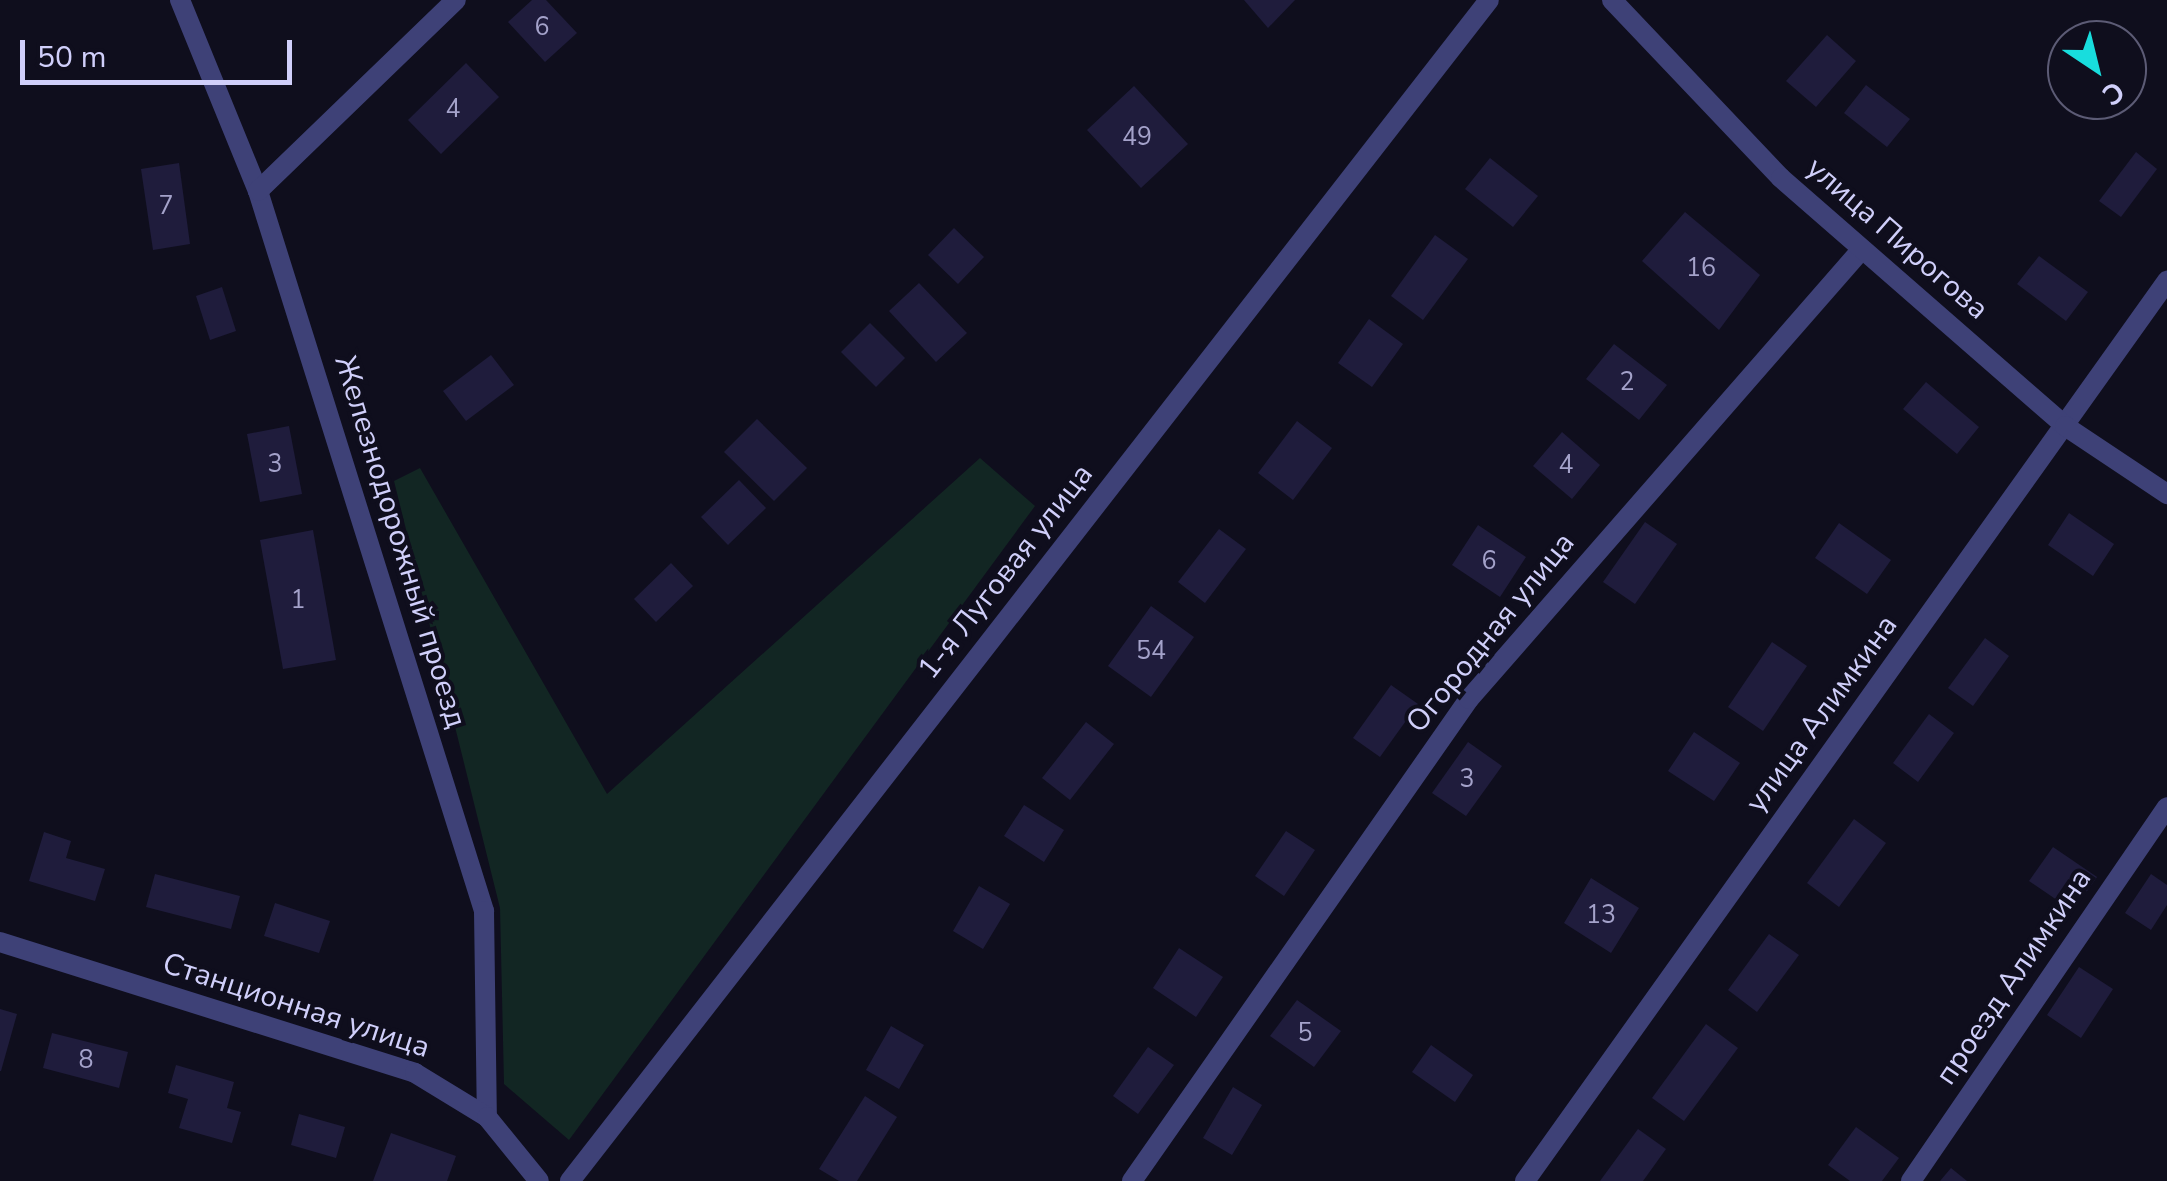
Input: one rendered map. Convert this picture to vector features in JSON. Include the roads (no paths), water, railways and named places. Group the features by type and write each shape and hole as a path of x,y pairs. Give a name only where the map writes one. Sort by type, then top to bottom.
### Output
{"street":[{"name":"Железнодорожный проезд","path":"180,0 258,191 484,911 487,1116"},
{"path":"258,191 456,0"},
{"name":"1-я Луговая улица","path":"570,1181 1489,0"},
{"name":"улица Пирогова","path":"1612,0 1781,178 2065,426 2167,494"},
{"name":"Огородная улица","path":"1132,1181 1469,699 1862,249"},
{"name":"улица Алимкина","path":"1525,1181 2167,282"},
{"name":"проезд Алимкина","path":"1911,1181 2167,807"},
{"name":"Станционная улица","path":"0,942 415,1073 487,1116 539,1181"}]}
